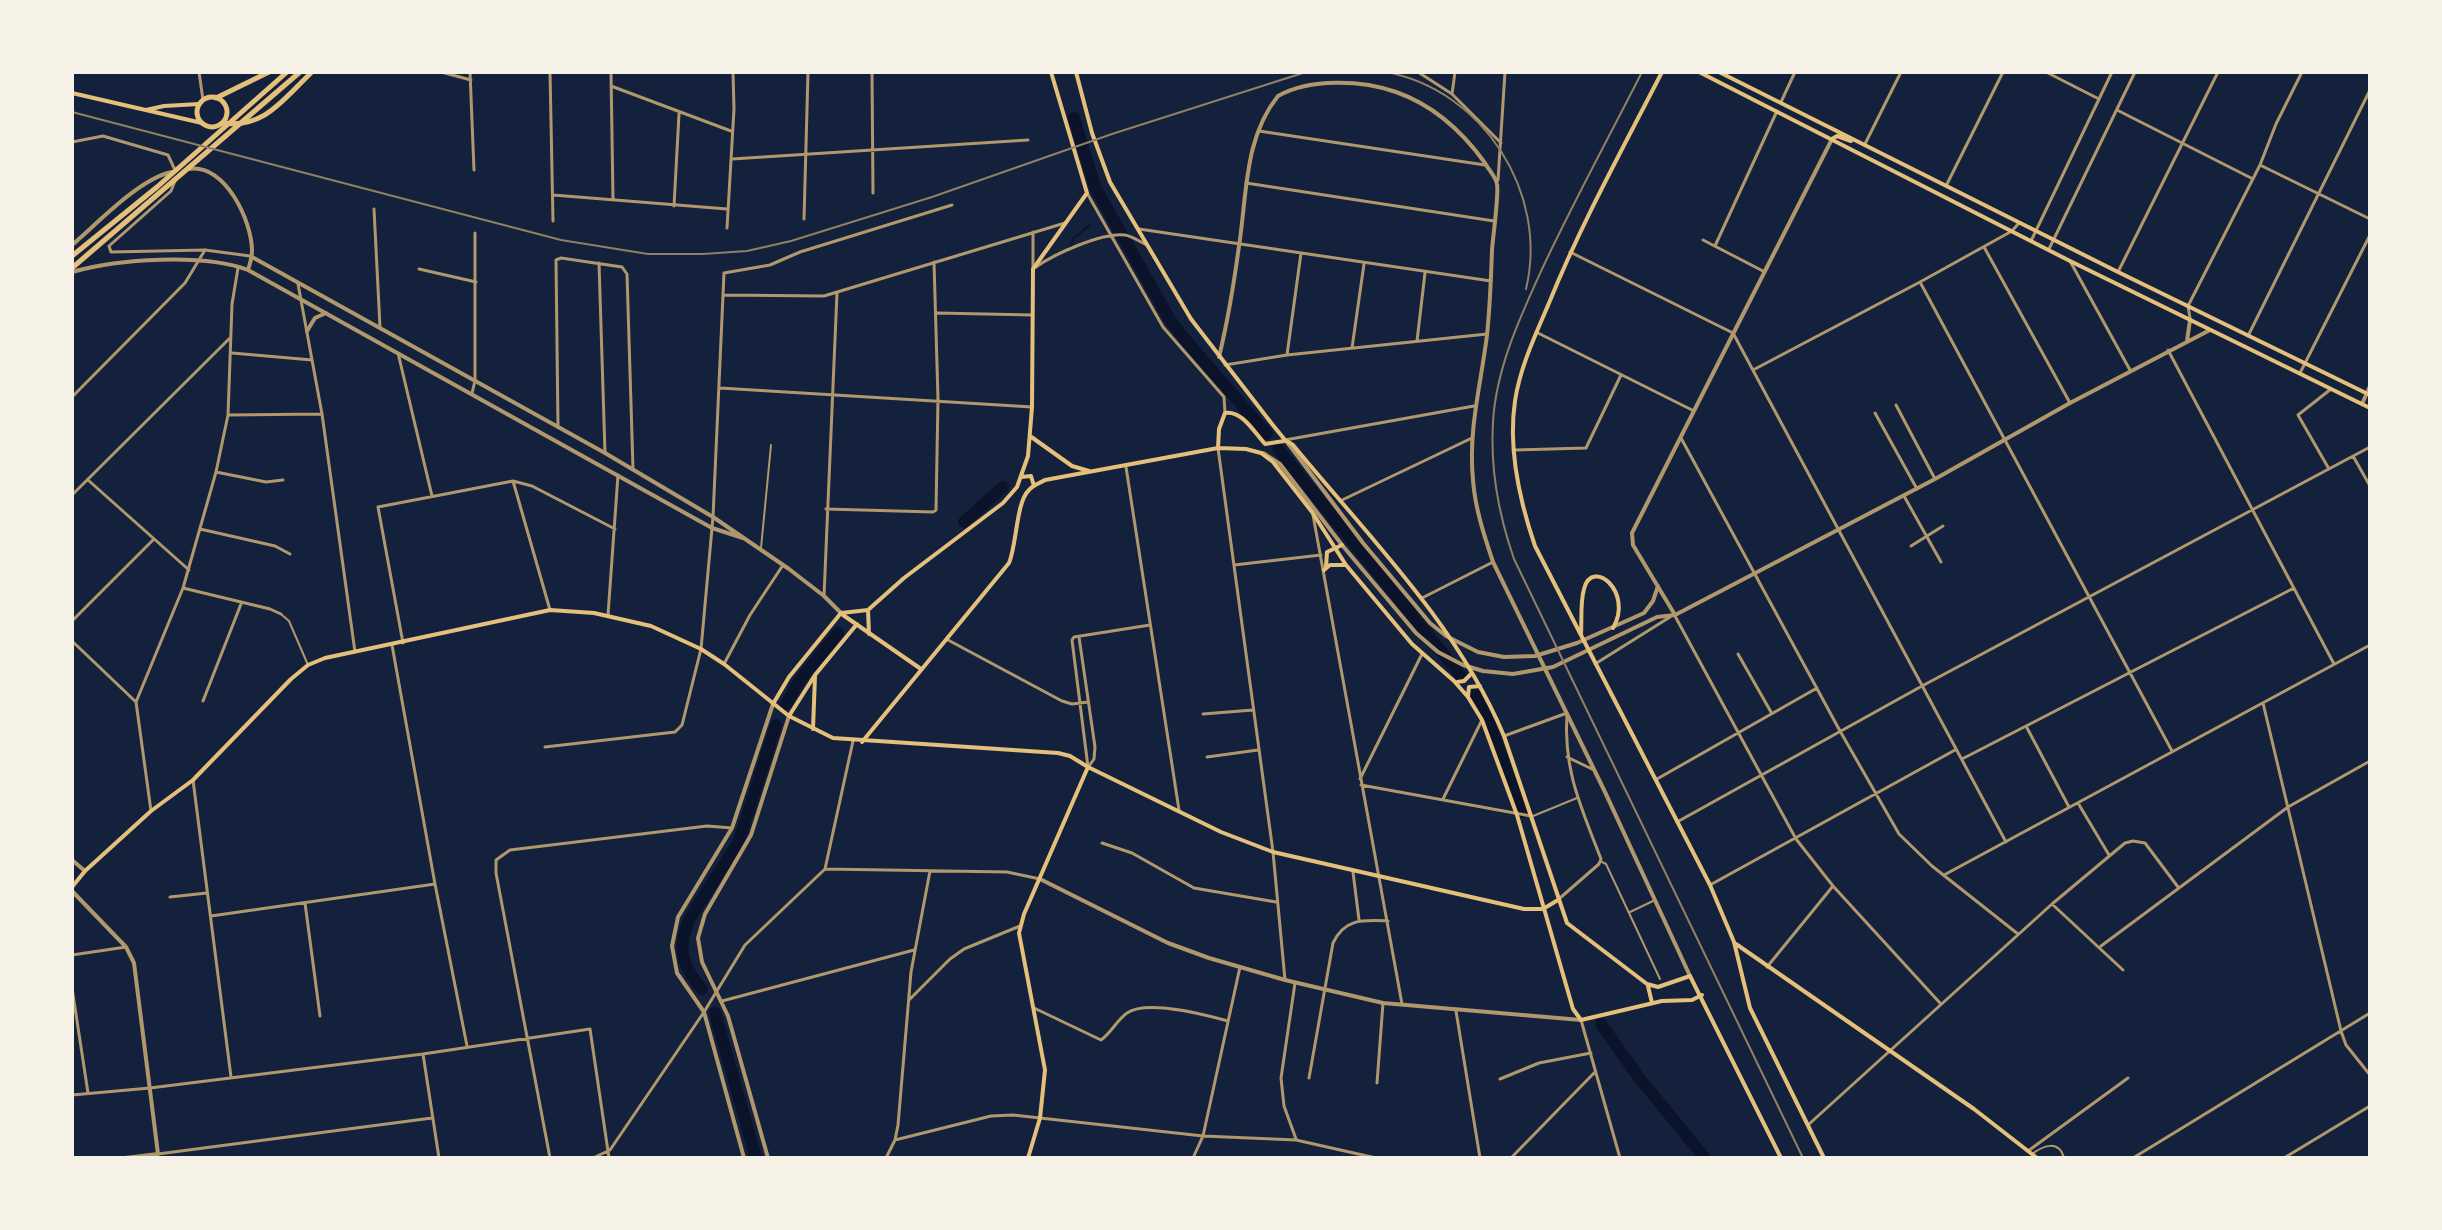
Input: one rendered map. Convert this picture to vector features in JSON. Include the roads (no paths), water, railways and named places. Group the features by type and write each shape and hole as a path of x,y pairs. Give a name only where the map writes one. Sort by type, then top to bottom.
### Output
{"main road":[{"path":"142,111 216,98 269,72"},
{"path":"74,254 157,187 287,72"},
{"path":"72,270 300,72"},
{"path":"72,93 212,127 222,123 243,125 262,118 312,72"},
{"path":"773,704 789,677 841,613 868,610 904,578 1011,496 1022,474 1032,407 1033,269 1087,193 1051,72"},
{"path":"1076,72 1092,133 1110,182 1191,319 1285,440 1293,445 1422,598 1473,673 1504,736 1567,923 1647,984 1658,987 1690,976 1781,1158"},
{"path":"1662,72 1570,252 1536,332 1515,403 1515,450 1520,488 1535,546 1710,885 1734,942 1750,1008 1824,1158"},
{"path":"1699,72 2070,261 2370,408"},
{"path":"1719,72 2368,394"},
{"path":"216,98 226,108 222,123"},
{"path":"201,102 197,112 202,123"},
{"path":"1832,139 1840,136 1864,144"},
{"path":"1218,448 1219,429 1225,413 1239,415 1265,444 1285,440"},
{"path":"1030,436 1078,468 1093,472"},
{"path":"862,742 1009,563 1017,537 1022,502 1028,490 1045,480 1218,448 1261,453 1273,462 1312,512 1346,565 1422,654 1454,681 1482,720 1517,815 1573,1009 1581,1020 1652,1003 1692,1000 1702,995"},
{"path":"1022,474 1031,476 1034,486"},
{"path":"1317,519 1326,522"},
{"path":"1325,569 1326,554 1342,545"},
{"path":"1325,569 1334,564 1346,565"},
{"path":"1581,636 1584,585 1593,578 1607,580 1615,587 1618,611 1613,628"},
{"path":"72,889 85,871 151,811 193,780 308,665 325,658 550,610 573,610 651,626 701,649 789,716 833,738 1058,753 1070,756 1221,832 1273,852 1524,909 1543,909 1558,900"},
{"path":"868,610 869,634"},
{"path":"841,613 922,669"},
{"path":"789,716 815,675 857,624"},
{"path":"1454,681 1464,681 1473,673"},
{"path":"813,729 815,675"},
{"path":"1468,697 1469,687 1480,686"},
{"path":"1028,1158 1040,1118 1045,1070 1019,941 1020,926 1088,767"},
{"path":"1734,942 1974,1109 2037,1158"},
{"path":"1647,984 1652,1003"}],"street":[{"path":"199,72 201,102"},
{"path":"441,72 471,80"},
{"path":"470,72 474,170"},
{"path":"550,72 553,221"},
{"path":"611,72 613,200"},
{"path":"727,228 733,72"},
{"path":"804,219 808,72"},
{"path":"872,72 873,193"},
{"path":"1418,72 1452,94 1501,143"},
{"path":"1452,94 1455,72"},
{"path":"1505,72 1487,334 1474,406 1472,479 1476,503 1493,562 1690,976"},
{"path":"1781,102 1795,72"},
{"path":"1864,144 1901,72"},
{"path":"1946,186 2003,72"},
{"path":"2046,72 2099,99"},
{"path":"2031,241 2112,72"},
{"path":"2049,249 2135,72"},
{"path":"2118,272 2218,72"},
{"path":"2187,341 2188,306 2260,165 2302,72"},
{"path":"1219,357 1240,243 1249,160 1259,131 1275,99 1281,94 1345,82 1385,88 1410,97 1454,126 1497,183"},
{"path":"611,86 732,132"},
{"path":"2248,336 2370,90"},
{"path":"1715,246 1778,110"},
{"path":"2117,110 2253,179"},
{"path":"674,206 679,113"},
{"path":"1259,131 1486,165"},
{"path":"72,142 103,136 134,144 168,155 176,172 171,191 109,246 111,252 205,250 252,257 605,453 713,517 783,565 841,613"},
{"path":"1832,139 1632,533 1633,545 1796,839 1833,886 1940,1003"},
{"path":"732,159 1028,140"},
{"path":"2260,165 2370,219"},
{"path":"72,245 137,190 163,174 200,168 218,178 231,191 251,240 252,257 248,270"},
{"path":"1246,183 1494,221"},
{"path":"1087,193 1163,327 1224,397 1225,413"},
{"path":"553,195 727,209"},
{"path":"545,747 679,729 701,649 713,517 724,273 770,265 800,252 952,205"},
{"path":"374,209 380,327"},
{"path":"1753,370 1984,247 2012,231 2020,222"},
{"path":"724,295 811,297 837,293 1066,223"},
{"path":"1139,229 1491,281"},
{"path":"1033,232 1033,269"},
{"path":"472,393 475,381 475,233"},
{"path":"1033,269 1057,255 1110,235 1128,235 1149,246"},
{"path":"2300,373 2370,235"},
{"path":"1703,240 1763,271"},
{"path":"1984,247 2070,403"},
{"path":"73,394 185,283 205,250"},
{"path":"1570,252 1733,333 2006,842"},
{"path":"1287,355 1301,253"},
{"path":"558,427 555,263 561,258 622,267 627,274 633,469"},
{"path":"72,270 102,265 201,260 239,266 712,528 743,538"},
{"path":"2070,261 2131,370"},
{"path":"826,509 935,511 938,399 934,262"},
{"path":"1352,348 1364,262"},
{"path":"599,263 605,453"},
{"path":"151,811 136,702 183,588 216,472 228,415 233,290 239,266"},
{"path":"419,269 476,282"},
{"path":"1417,341 1426,272"},
{"path":"297,280 322,414 355,652"},
{"path":"1920,282 2172,751"},
{"path":"824,596 837,293"},
{"path":"307,331 315,318 326,313"},
{"path":"937,313 1033,315"},
{"path":"1595,664 1673,615 1917,489 2070,403 2210,330"},
{"path":"1536,332 1694,411"},
{"path":"1225,365 1287,355 1487,334"},
{"path":"72,495 232,336"},
{"path":"2168,350 2334,664"},
{"path":"232,353 312,360"},
{"path":"398,353 432,496"},
{"path":"1515,450 1586,448 1621,375"},
{"path":"2362,404 2370,386"},
{"path":"720,388 1032,407"},
{"path":"2329,469 2298,415 2331,389"},
{"path":"1896,405 1935,479"},
{"path":"1474,406 1285,440 1363,543 1430,623 1446,636 1478,652 1504,657 1535,656 1563,648 1644,613 1653,601 1658,586"},
{"path":"1875,413 1917,489"},
{"path":"228,415 322,414"},
{"path":"1681,437 1899,834 1914,850 2018,934"},
{"path":"1340,501 1472,438"},
{"path":"761,549 771,445"},
{"path":"1677,822 1922,686 2370,447"},
{"path":"1218,448 1273,852 1285,980"},
{"path":"1261,453 1280,464 1342,545 1426,643 1453,661 1483,671 1513,674 1553,667 1665,614 1673,615"},
{"path":"2353,456 2370,486"},
{"path":"1126,467 1179,810"},
{"path":"216,472 266,482 283,480"},
{"path":"608,616 618,475"},
{"path":"88,480 189,570"},
{"path":"513,481 550,610"},
{"path":"403,643 378,507 513,481 532,486 615,529"},
{"path":"1904,495 1941,562"},
{"path":"1312,512 1325,569 1361,785 1403,1005"},
{"path":"1911,546 1943,526"},
{"path":"200,529 275,546 290,554"},
{"path":"72,621 153,540"},
{"path":"1233,565 1321,555"},
{"path":"1422,598 1493,562"},
{"path":"724,664 750,615 783,565"},
{"path":"183,588 281,614 289,621 308,665"},
{"path":"1962,759 2294,588"},
{"path":"203,701 241,604"},
{"path":"1088,767 1071,642 1076,637 1150,625"},
{"path":"1076,637 1095,747 1094,759 1088,767"},
{"path":"947,639 1062,701 1088,702"},
{"path":"72,641 136,702"},
{"path":"392,645 468,1046"},
{"path":"1944,875 2370,645"},
{"path":"1360,779 1422,654"},
{"path":"1738,654 1771,712"},
{"path":"1656,780 1817,688"},
{"path":"2263,703 2341,1031 2346,1045 2370,1075"},
{"path":"744,1158 704,1012 677,973 672,946 678,917 732,828 773,704"},
{"path":"1203,714 1253,710"},
{"path":"1504,736 1567,713"},
{"path":"1567,713 1567,757 1578,798 1603,863 1630,912 1660,979"},
{"path":"768,1158 722,1001 698,952 700,925 751,835 789,716"},
{"path":"1443,799 1482,720"},
{"path":"2026,726 2069,808"},
{"path":"593,1158 610,1150 704,1012 745,945 825,869 853,741"},
{"path":"1710,885 1957,749"},
{"path":"1207,757 1258,750"},
{"path":"1567,757 1593,769"},
{"path":"2101,946 2288,807 2370,761"},
{"path":"193,780 231,1077"},
{"path":"1361,785 1533,816 1578,798"},
{"path":"2078,803 2109,855"},
{"path":"550,1158 525,1039 495,867 499,856 510,850 707,826 732,828"},
{"path":"1102,843 1132,853 1194,888 1276,902"},
{"path":"1808,1125 1891,1052 1940,1003 2125,843 2145,843 2178,887"},
{"path":"72,860 85,871"},
{"path":"1558,900 1603,863"},
{"path":"825,869 1007,872 1040,879 1168,943 1295,983 1383,1003 1581,1020 1620,1158"},
{"path":"886,1158 895,1140 914,950 930,871"},
{"path":"1353,872 1359,920"},
{"path":"211,916 435,884"},
{"path":"1767,967 1833,886"},
{"path":"72,889 126,947 134,963 160,1156"},
{"path":"170,897 207,893"},
{"path":"1630,912 1654,900"},
{"path":"305,903 320,1016"},
{"path":"2052,904 2101,946 2123,970"},
{"path":"1309,1078 1323,990 1337,934 1359,920 1388,921"},
{"path":"908,1001 957,954 1020,926"},
{"path":"72,955 126,947"},
{"path":"722,1001 914,950"},
{"path":"1193,1158 1203,1136 1240,967"},
{"path":"1295,983 1281,1078 1284,1106 1296,1140"},
{"path":"72,988 88,1093"},
{"path":"1377,1083 1383,1003"},
{"path":"1034,1008 1101,1040 1128,1013 1138,1010 1185,1009 1228,1021"},
{"path":"1456,1011 1480,1158"},
{"path":"2133,1158 2370,1013"},
{"path":"72,1095 423,1054 590,1029 609,1158"},
{"path":"1500,1079 1539,1063 1591,1053"},
{"path":"423,1054 439,1158"},
{"path":"1511,1158 1596,1071"},
{"path":"2030,1152 2128,1078"},
{"path":"2284,1158 2370,1106"},
{"path":"895,1140 991,1116 1040,1118 1203,1136 1296,1140 1376,1158"},
{"path":"125,1158 160,1156 432,1118"},
{"path":"2030,1152 2054,1145 2064,1158"}],"waterway":[{"path":"1074,118 1095,187 1169,318 1267,434"},
{"path":"1070,247 1074,238 1090,225"},
{"path":"1278,449 1462,677"},
{"path":"964,522 1003,487"},
{"path":"786,704 800,680 838,633"},
{"path":"1475,695 1487,718 1522,812"},
{"path":"702,989 689,972 683,956 683,938 690,918 739,841 776,725"},
{"path":"715,1013 756,1158"},
{"path":"1601,1024 1640,1079 1705,1158"}],"railway":[{"path":"72,112 561,240 648,254 703,254 747,251 791,241 1306,72"},
{"path":"1386,72 1421,83 1452,100 1479,123 1501,151 1517,183 1527,217 1531,253 1526,289"},
{"path":"1642,72 1555,242 1526,304 1504,362 1493,422 1496,491 1514,559 1803,1158"}]}
